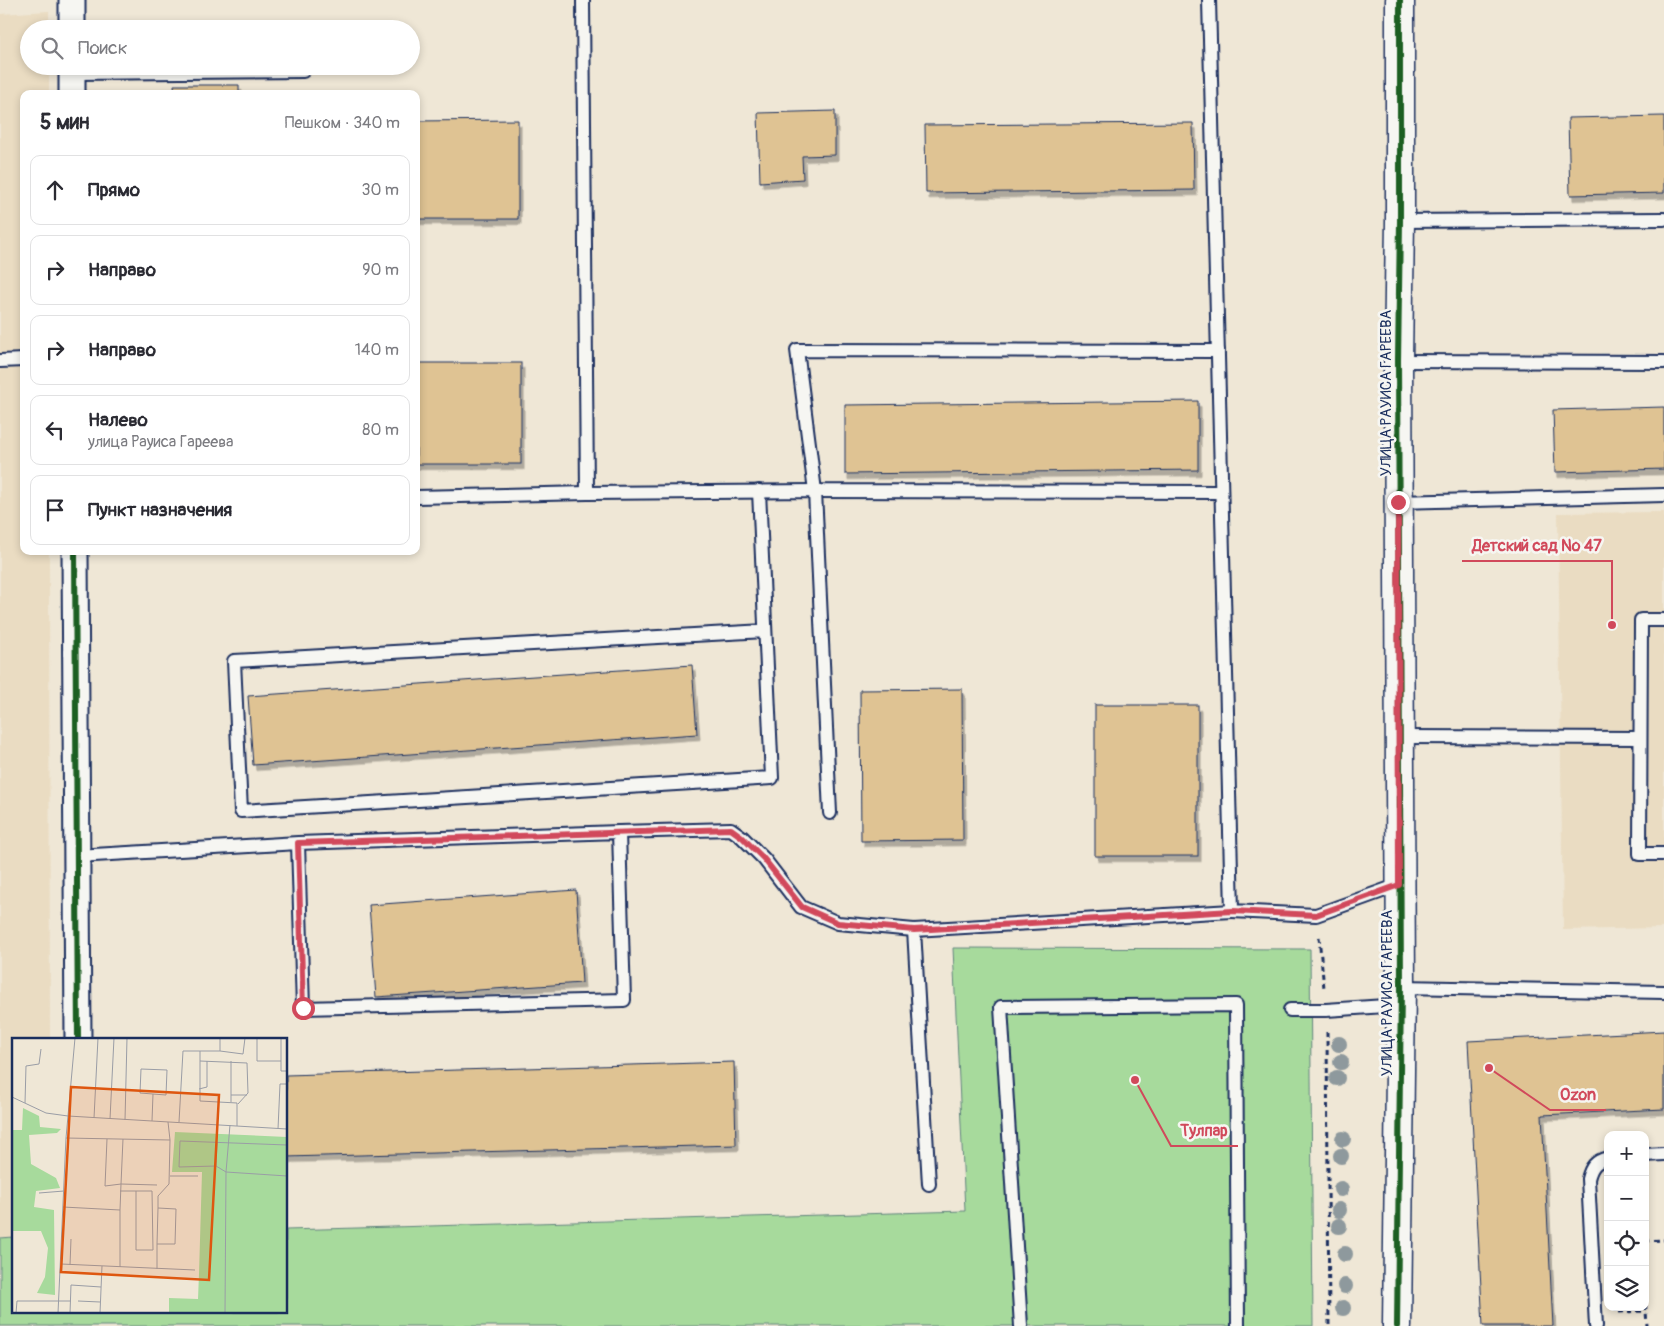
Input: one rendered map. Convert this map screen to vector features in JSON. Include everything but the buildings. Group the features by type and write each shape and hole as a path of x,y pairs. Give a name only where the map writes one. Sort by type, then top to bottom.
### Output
{"street":[{"path":"72,0 72,20"},
{"name":"УЛИЦА РАУИСА ГАРЕЕВА","path":"1397,1326 1401,996 1398,502 1400,0"},
{"path":"75,555 78,1038"}],"lane":[{"path":"583,0 587,493"},
{"path":"1209,0 1232,911"},
{"path":"72,78 159,75"},
{"path":"1400,220 1664,219"},
{"path":"830,813 815,491 797,350 1218,351"},
{"path":"0,361 20,360"},
{"path":"1398,361 1664,362"},
{"path":"420,497 815,491 1221,492"},
{"path":"759,492 772,778 241,811 234,661 765,631"},
{"path":"1398,502 1664,495"},
{"path":"1664,620 1641,620 1640,738 1640,854 1664,854"},
{"path":"1399,738 1640,738"},
{"path":"77,856 298,843 731,829 764,859 802,907 838,923 914,930 1232,911 1316,915 1399,885"},
{"path":"298,843 303,1008 624,1000 619,832"},
{"path":"914,930 929,1184"},
{"path":"1290,1010 1326,1010 1401,996 1664,992"},
{"path":"1022,1326 1001,1007 1226,1006 1236,1006 1238,1326"},
{"path":"1649,1156 1664,1154"},
{"path":"1596,1326 1588,1179 1594,1164 1604,1159"}],"path":[{"path":"1316,915 1326,1010 1329,1326"},
{"path":"1649,1241 1664,1240"},
{"path":"1646,1311 1647,1326"}],"shaded area":[{"path":"49,11 49,20 20,20 20,75 49,75 49,90 20,90 20,555 49,555 50,1038 12,1038 12,1237 0,1237 0,14"},
{"path":"1664,512 1664,928 1563,930 1558,513"}],"green space":[{"path":"953,948 1310,949 1313,1326 0,1326 0,1238 12,1237 12,1314 288,1314 288,1230 965,1211"}],"cycle path":[{"path":"1397,1326 1401,987 1398,361 1400,0"},
{"path":"75,555 78,1038"}],"place":[{"name":"Детский сад № 47","path":"1612,625"},
{"name":"Ozon","path":"1489,1068"},
{"name":"Тулпар","path":"1135,1080"}],"route":[{"path":"303,1008 298,843 731,829 764,859 802,907 838,923 914,930 1232,911 1316,915 1399,885 1398,502"}]}
